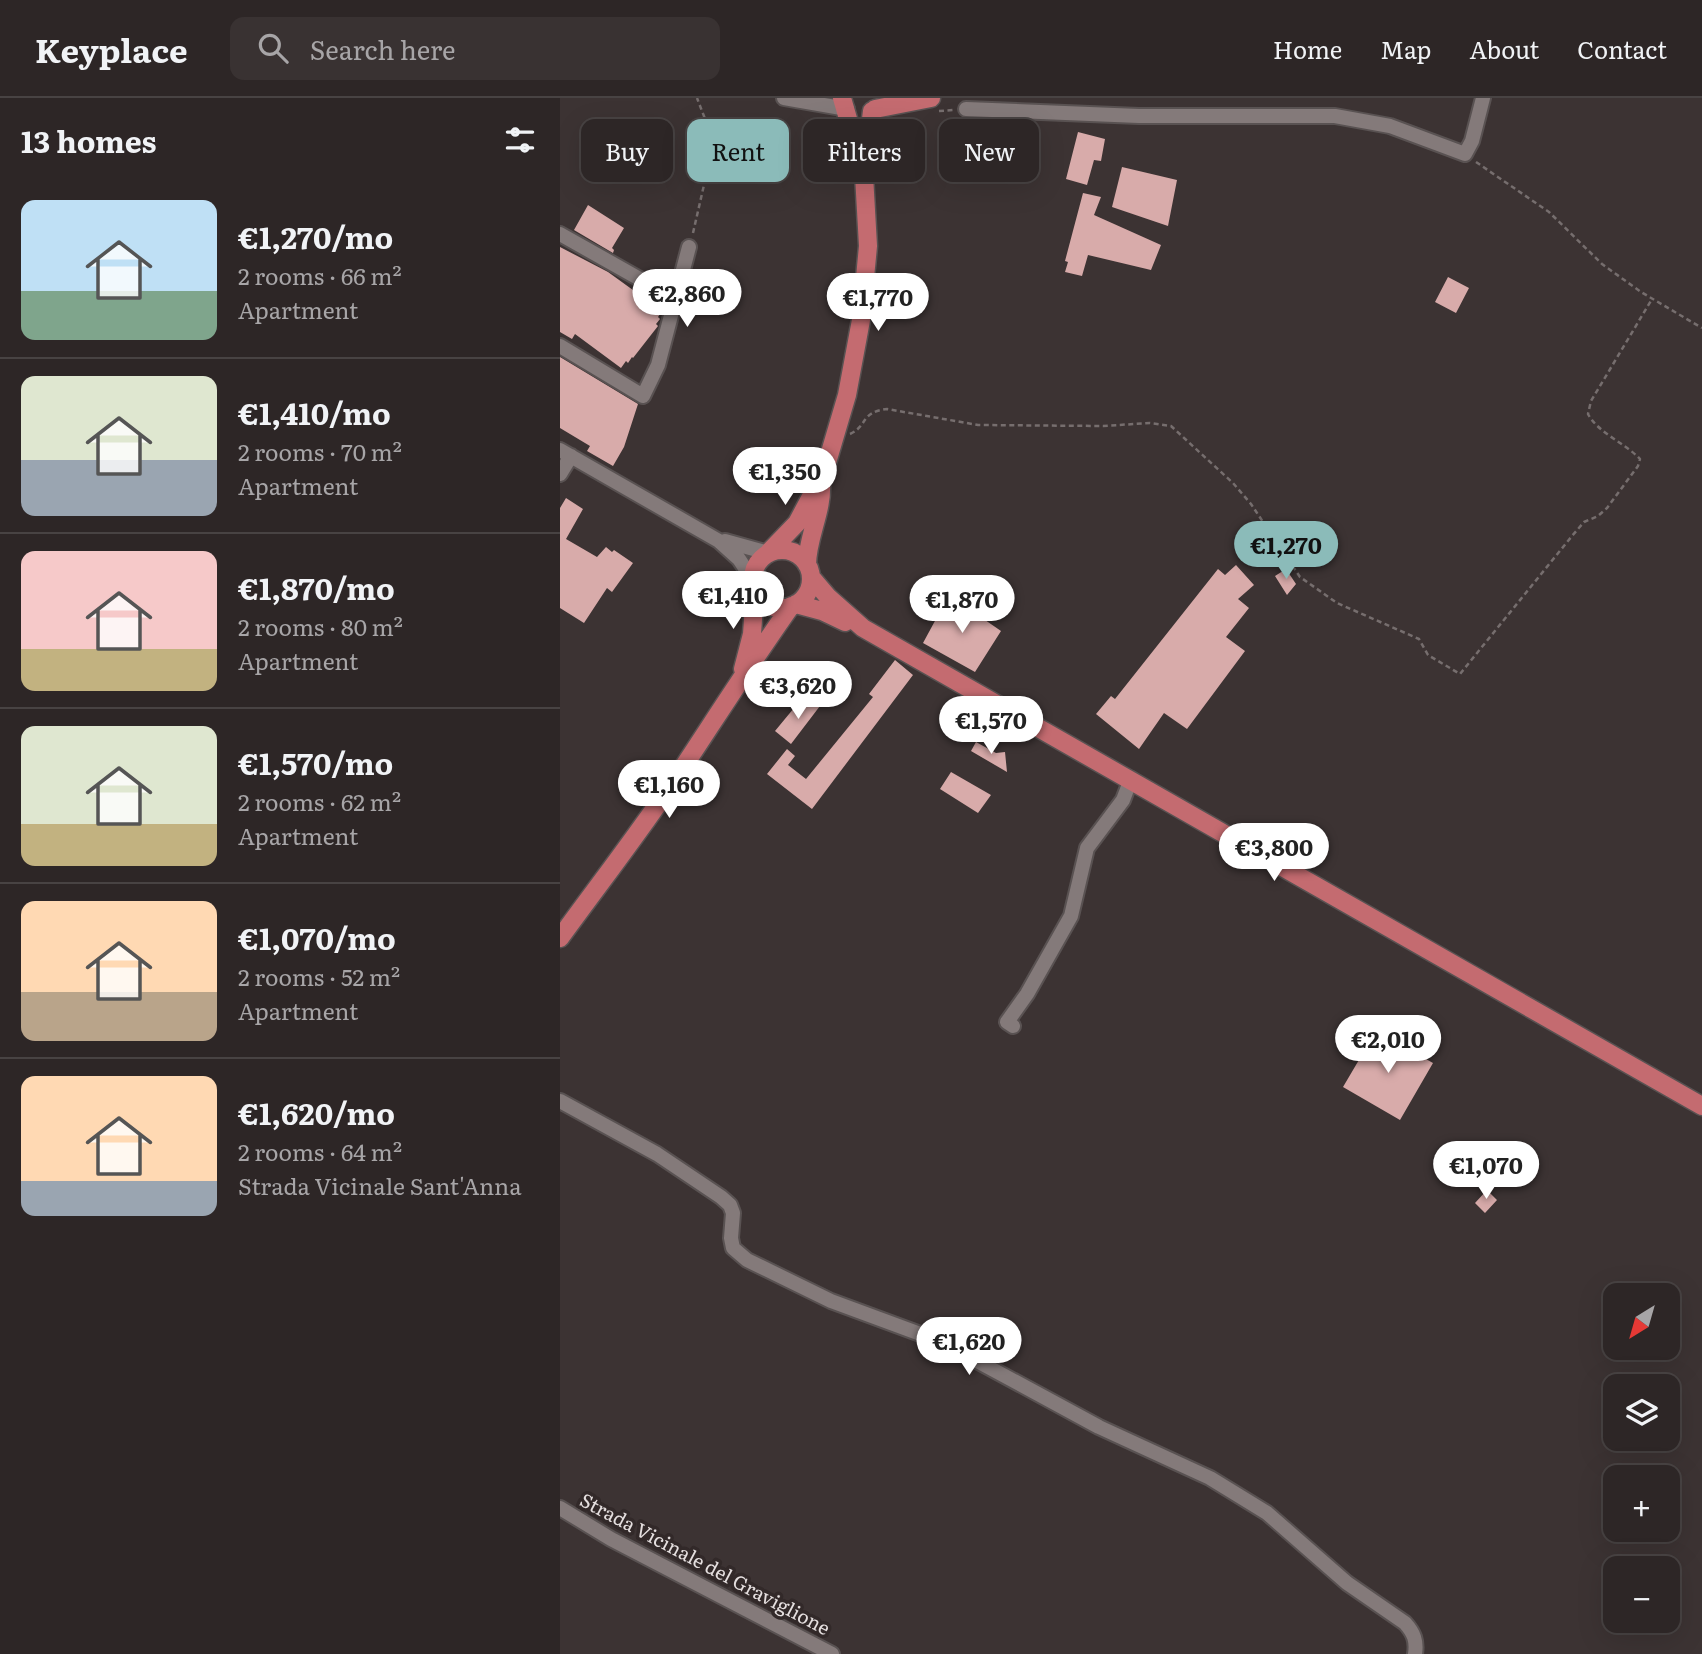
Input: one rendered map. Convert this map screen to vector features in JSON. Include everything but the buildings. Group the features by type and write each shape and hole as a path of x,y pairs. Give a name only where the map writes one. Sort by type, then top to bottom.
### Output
{"main road":[{"path":"844,103 856,115 876,106 931,98"},
{"path":"560,938 679,774 741,677 793,605 807,593 809,541 822,496 821,483 847,395 861,320 868,246 864,182"},
{"path":"741,677 752,634 756,564 797,523 812,493 821,483"},
{"path":"769,552 791,551 803,559 828,597 863,628"},
{"path":"753,585 766,603 774,607 793,605 822,611 863,628 1702,1105"}],"street":[{"path":"784,98 844,103"},
{"path":"1071,98 1072,114"},
{"path":"966,109 1072,114 1335,116 1390,126 1465,154 1471,143 1483,98"},
{"path":"560,234 677,300"},
{"path":"560,346 643,396 658,365 689,247"},
{"path":"560,474 565,453 698,529 734,554 753,585"},
{"path":"698,529 737,546 769,552"},
{"path":"1013,1026 1007,1022 1027,994 1071,916 1087,848 1123,800 1131,779"},
{"path":"560,1101 657,1154 721,1196 730,1205 733,1213 733,1248 747,1260 831,1301 942,1342 1099,1427 1210,1478 1266,1513 1347,1583 1405,1623 1413,1631 1415,1654"},
{"name":"Strada Vicinale del Graviglione","path":"560,1508 611,1539 832,1654"}],"path":[{"path":"689,247 712,150 712,137 697,98"},
{"path":"1465,154 1549,212 1602,264 1651,299 1702,328"},
{"path":"836,431 851,434 858,430 869,414 887,409 978,425 1103,426 1150,423 1171,426 1233,483 1251,504 1300,577 1337,603 1419,639 1428,655 1460,674 1572,536 1584,522 1598,516 1607,508 1638,466 1640,459 1633,451 1595,423 1588,414 1591,401 1651,299"}]}
